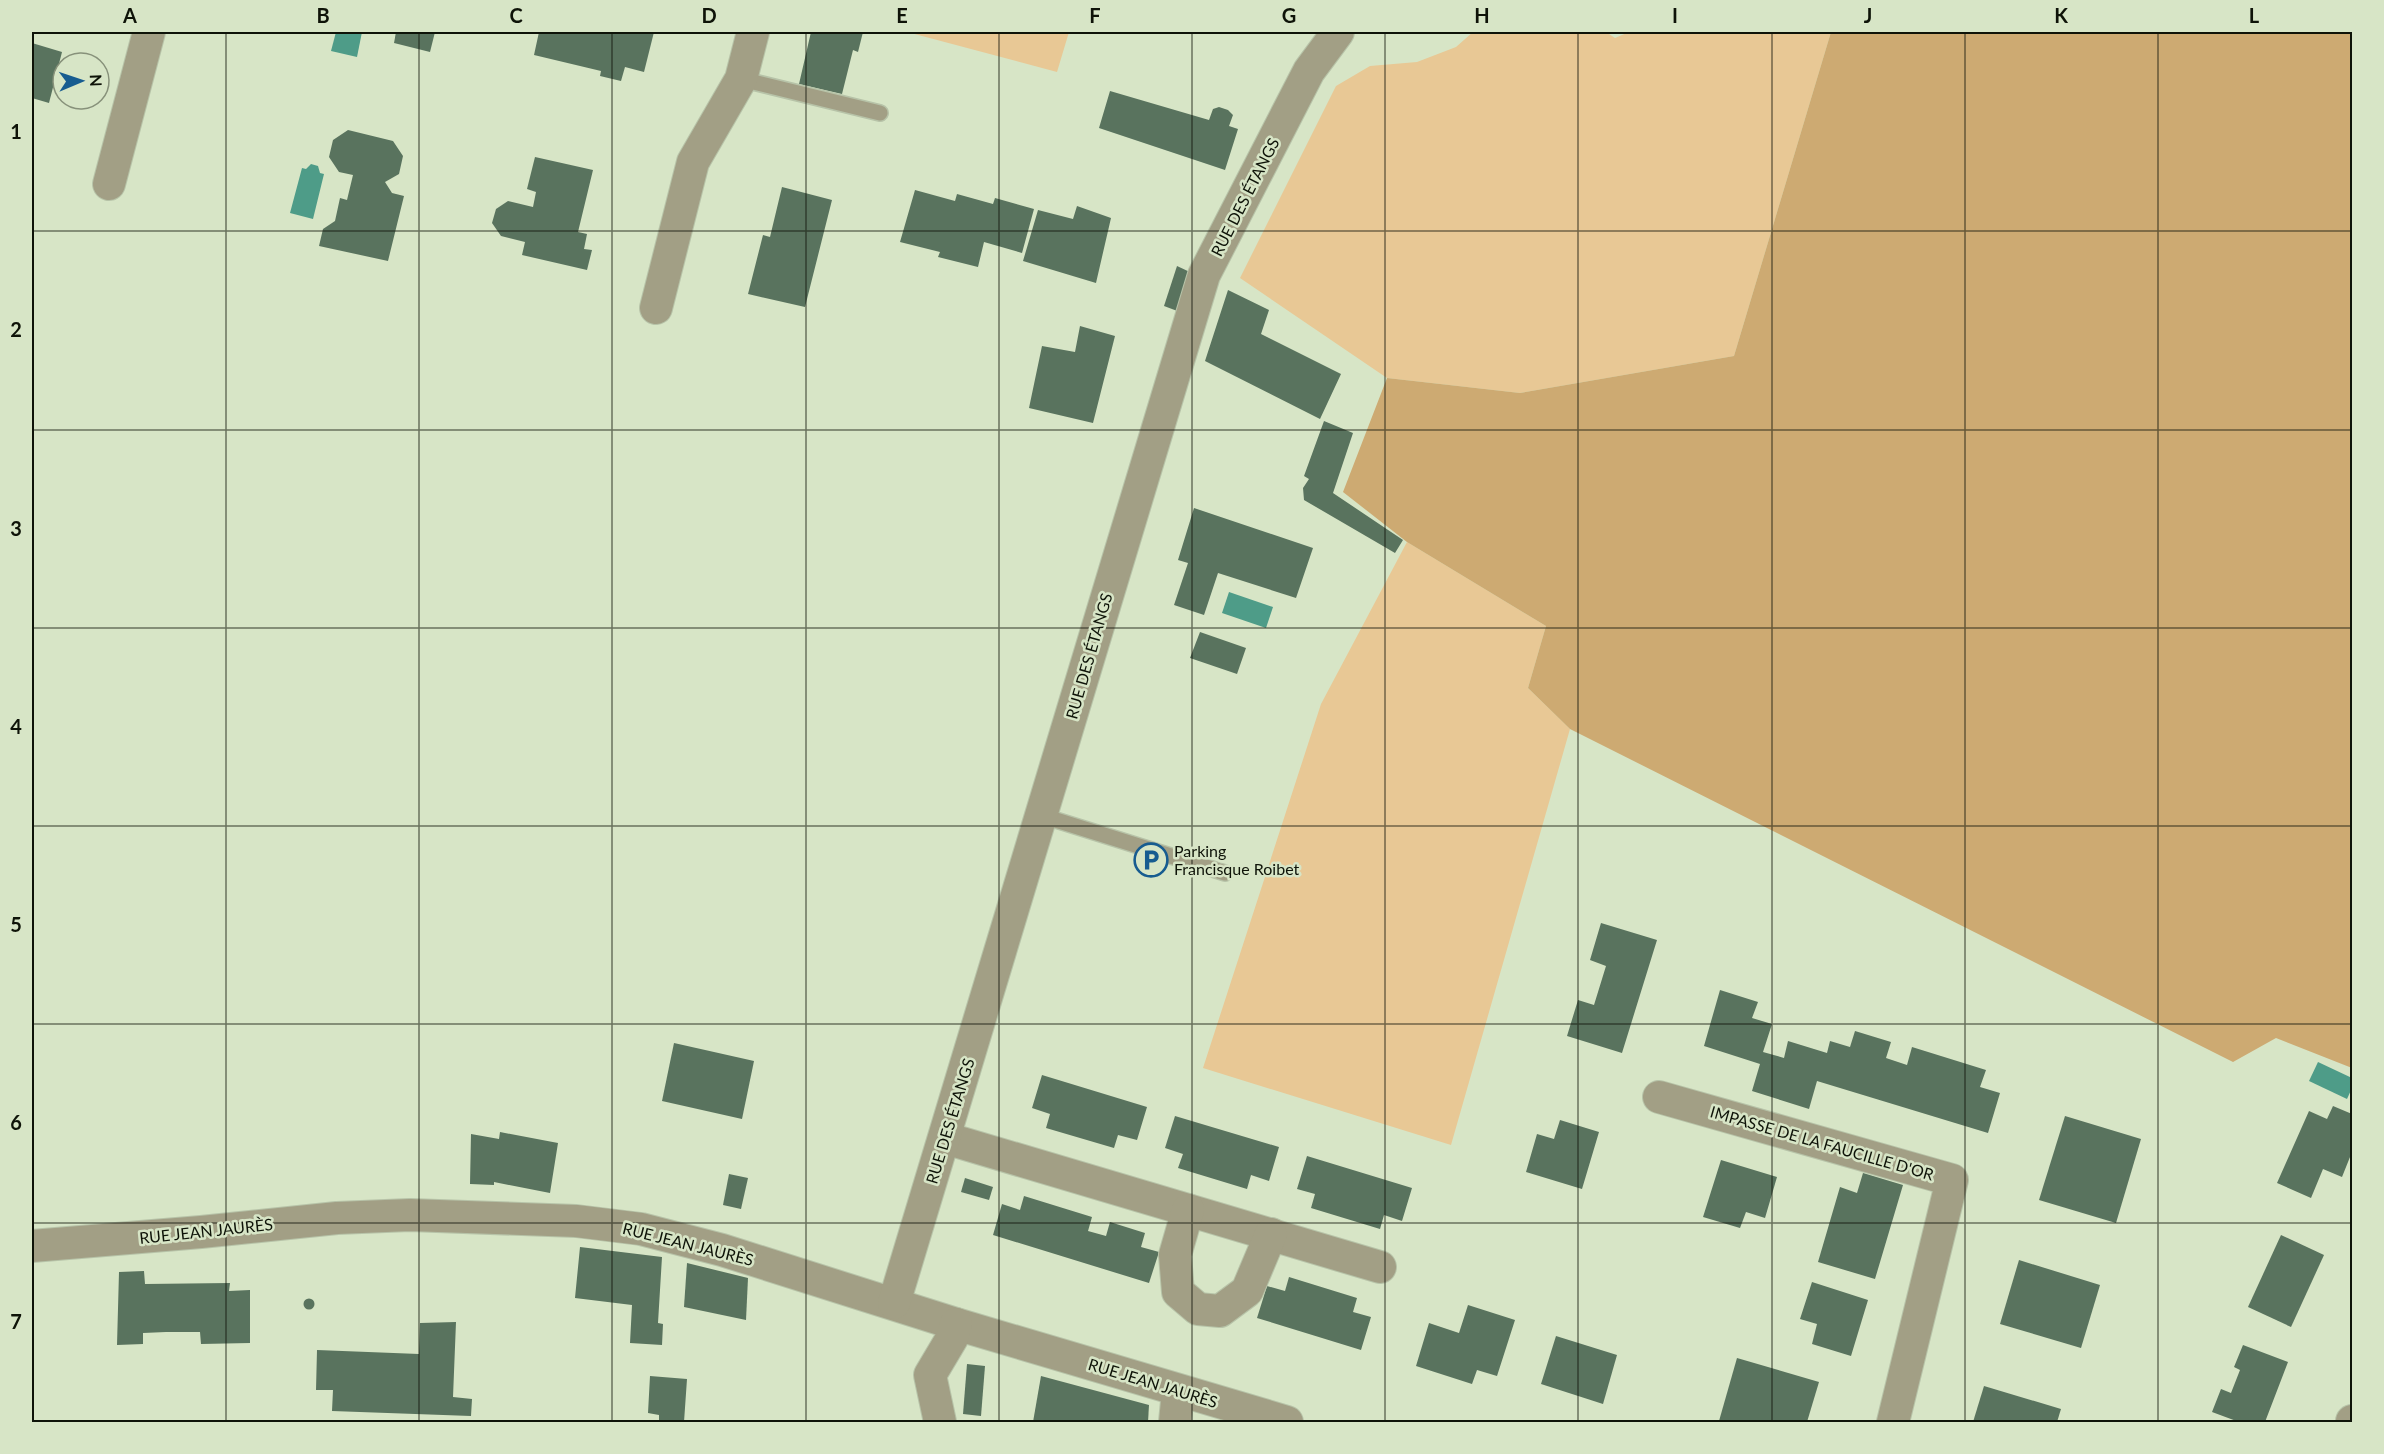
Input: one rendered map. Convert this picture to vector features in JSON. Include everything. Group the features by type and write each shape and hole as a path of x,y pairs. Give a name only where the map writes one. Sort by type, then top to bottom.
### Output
{"street":[{"path":"109,184 149,32"},
{"path":"656,308 693,162 741,79 753,32"},
{"name":"RUE DES ÉTANGS","path":"894,1303 1043,816 1118,554 1204,275 1310,71 1338,32"},
{"name":"IMPASSE DE LA FAUCILLE D'OR","path":"1659,1097 1952,1180 1893,1422"},
{"path":"945,1138 1380,1267"},
{"path":"1188,1210 1175,1255 1178,1292 1198,1309 1220,1311 1247,1291 1271,1234"},
{"name":"RUE JEAN JAURÈS","path":"32,1246 337,1218 410,1215 576,1221 641,1229 722,1250 956,1324 1287,1422"},
{"path":"940,1422 930,1375 952,1338 956,1324"},
{"path":"1175,1422 1178,1391"}],"lane":[{"path":"741,79 880,113"},
{"path":"1043,816 1225,873"}],"shaded area":[{"path":"907,32 1069,32 1057,72"},
{"path":"1473,32 1606,32 1615,38 1629,32 1831,32 1734,356 1520,393 1387,378 1240,278 1336,86 1370,66 1417,62 1456,47"},
{"path":"1831,32 2352,32 2352,1068 2276,1038 2233,1062 1570,729 1528,688 1546,626 1407,542 1343,492 1387,378 1520,393 1734,356"},
{"path":"1407,542 1546,626 1528,688 1570,729 1451,1145 1203,1068 1321,704"}],"water":[{"path":"336,32 362,32 357,57 331,51"},
{"path":"311,164 318,166 320,173 324,174 313,219 290,213 302,168 306,169"},
{"path":"1229,592 1273,607 1266,628 1222,613"},
{"path":"2318,1062 2352,1078 2352,1088 2347,1099 2309,1081"}],"building":[{"path":"396,32 435,32 430,52 394,43"},
{"path":"539,32 654,32 644,72 625,67 621,81 600,76 601,71 534,55"},
{"path":"811,32 863,32 858,52 853,50 842,94 799,84"},
{"path":"32,43 59,51 51,51 49,103 32,98"},
{"path":"1110,91 1209,120 1213,109 1219,107 1228,110 1233,115 1229,126 1238,129 1225,170 1099,128"},
{"path":"348,130 393,141 403,156 399,174 385,182 392,193 404,196 388,261 319,246 323,229 335,221 340,198 347,200 353,175 339,172 329,157 333,140"},
{"path":"535,157 593,170 578,232 587,234 584,249 592,250 587,270 522,255 525,242 501,236 492,223 496,209 508,201 533,207 536,192 527,189"},
{"path":"782,187 832,200 805,307 748,294 763,235 770,237"},
{"path":"915,190 955,201 957,194 993,204 995,198 1034,209 1022,253 984,242 978,267 938,257 940,252 900,242"},
{"path":"1077,206 1111,218 1096,283 1023,261 1038,210 1073,219"},
{"path":"1177,266 1192,273 1180,312 1164,306"},
{"path":"1228,290 1269,310 1261,334 1341,374 1320,419 1205,361"},
{"path":"1080,326 1115,336 1093,423 1029,408 1042,346 1075,352"},
{"path":"1324,421 1353,433 1333,493 1403,540 1395,553 1304,500 1303,488 1309,479 1304,476"},
{"path":"1194,508 1313,548 1296,598 1218,573 1204,615 1174,605 1188,563 1178,560"},
{"path":"1200,632 1246,648 1237,674 1190,658"},
{"path":"1601,923 1657,940 1622,1053 1567,1036 1578,1000 1594,1005 1606,966 1590,960"},
{"path":"1720,990 1758,1002 1752,1018 1772,1024 1763,1052 1784,1058 1788,1041 1827,1053 1830,1041 1850,1047 1855,1031 1891,1042 1886,1058 1907,1065 1912,1047 1986,1070 1980,1087 2000,1093 1988,1133 1817,1081 1809,1109 1752,1091 1760,1064 1704,1046"},
{"path":"674,1043 754,1061 742,1119 662,1101"},
{"path":"1042,1075 1147,1107 1137,1140 1118,1135 1114,1148 1046,1128 1050,1114 1032,1108"},
{"path":"2333,1106 2352,1114 2352,1152 2342,1177 2323,1169 2311,1198 2277,1183 2309,1111 2327,1119"},
{"path":"1175,1116 1279,1147 1269,1181 1251,1175 1247,1189 1178,1168 1183,1154 1165,1148"},
{"path":"2065,1116 2141,1139 2116,1223 2039,1200"},
{"path":"1560,1120 1599,1132 1582,1189 1526,1172 1537,1134 1554,1139"},
{"path":"500,1132 558,1143 550,1193 494,1182 494,1185 470,1184 471,1134 499,1139"},
{"path":"1307,1156 1412,1188 1402,1221 1384,1215 1380,1229 1311,1208 1315,1194 1297,1189"},
{"path":"1721,1160 1777,1177 1765,1218 1746,1212 1740,1228 1703,1217"},
{"path":"1863,1173 1903,1185 1875,1279 1818,1262 1840,1187 1857,1193"},
{"path":"729,1174 748,1178 741,1209 723,1205"},
{"path":"965,1178 993,1187 989,1200 961,1192"},
{"path":"1024,1196 1092,1217 1088,1231 1106,1236 1110,1222 1145,1233 1141,1247 1159,1252 1149,1283 993,1235 1002,1204 1020,1210"},
{"path":"2281,1235 2324,1255 2291,1327 2248,1307"},
{"path":"580,1247 662,1257 658,1323 663,1324 662,1345 630,1343 632,1305 575,1298"},
{"path":"2019,1260 2100,1285 2081,1348 2000,1324"},
{"path":"687,1263 748,1278 746,1320 684,1307"},
{"path":"144,1271 145,1284 230,1283 229,1291 250,1290 250,1343 201,1344 200,1332 166,1332 143,1333 143,1344 117,1345 119,1272"},
{"path":"1289,1277 1357,1298 1353,1312 1371,1317 1361,1350 1257,1318 1267,1286 1285,1291"},
{"path":"1812,1282 1868,1300 1851,1356 1812,1344 1817,1324 1800,1319"},
{"path":"309,1298 315,1304 309,1310 303,1304"},
{"path":"1468,1305 1515,1320 1497,1376 1477,1370 1472,1384 1416,1366 1429,1323 1459,1333"},
{"path":"456,1322 453,1397 472,1399 471,1416 332,1411 333,1390 316,1390 317,1350 419,1354 420,1323"},
{"path":"1556,1336 1617,1355 1603,1404 1541,1384"},
{"path":"2243,1345 2288,1362 2265,1422 2239,1422 2212,1412 2221,1389 2231,1393 2240,1370 2234,1367"},
{"path":"1737,1358 1819,1382 1807,1422 1719,1421"},
{"path":"967,1364 985,1366 981,1416 963,1414"},
{"path":"650,1376 687,1379 684,1422 659,1422 659,1415 648,1413"},
{"path":"1041,1376 1149,1405 1148,1422 1033,1422"},
{"path":"1984,1386 2061,1409 2057,1422 1973,1422"}],"place":[{"name":"Parking Francisque Roibet","path":"1151,860"}]}
